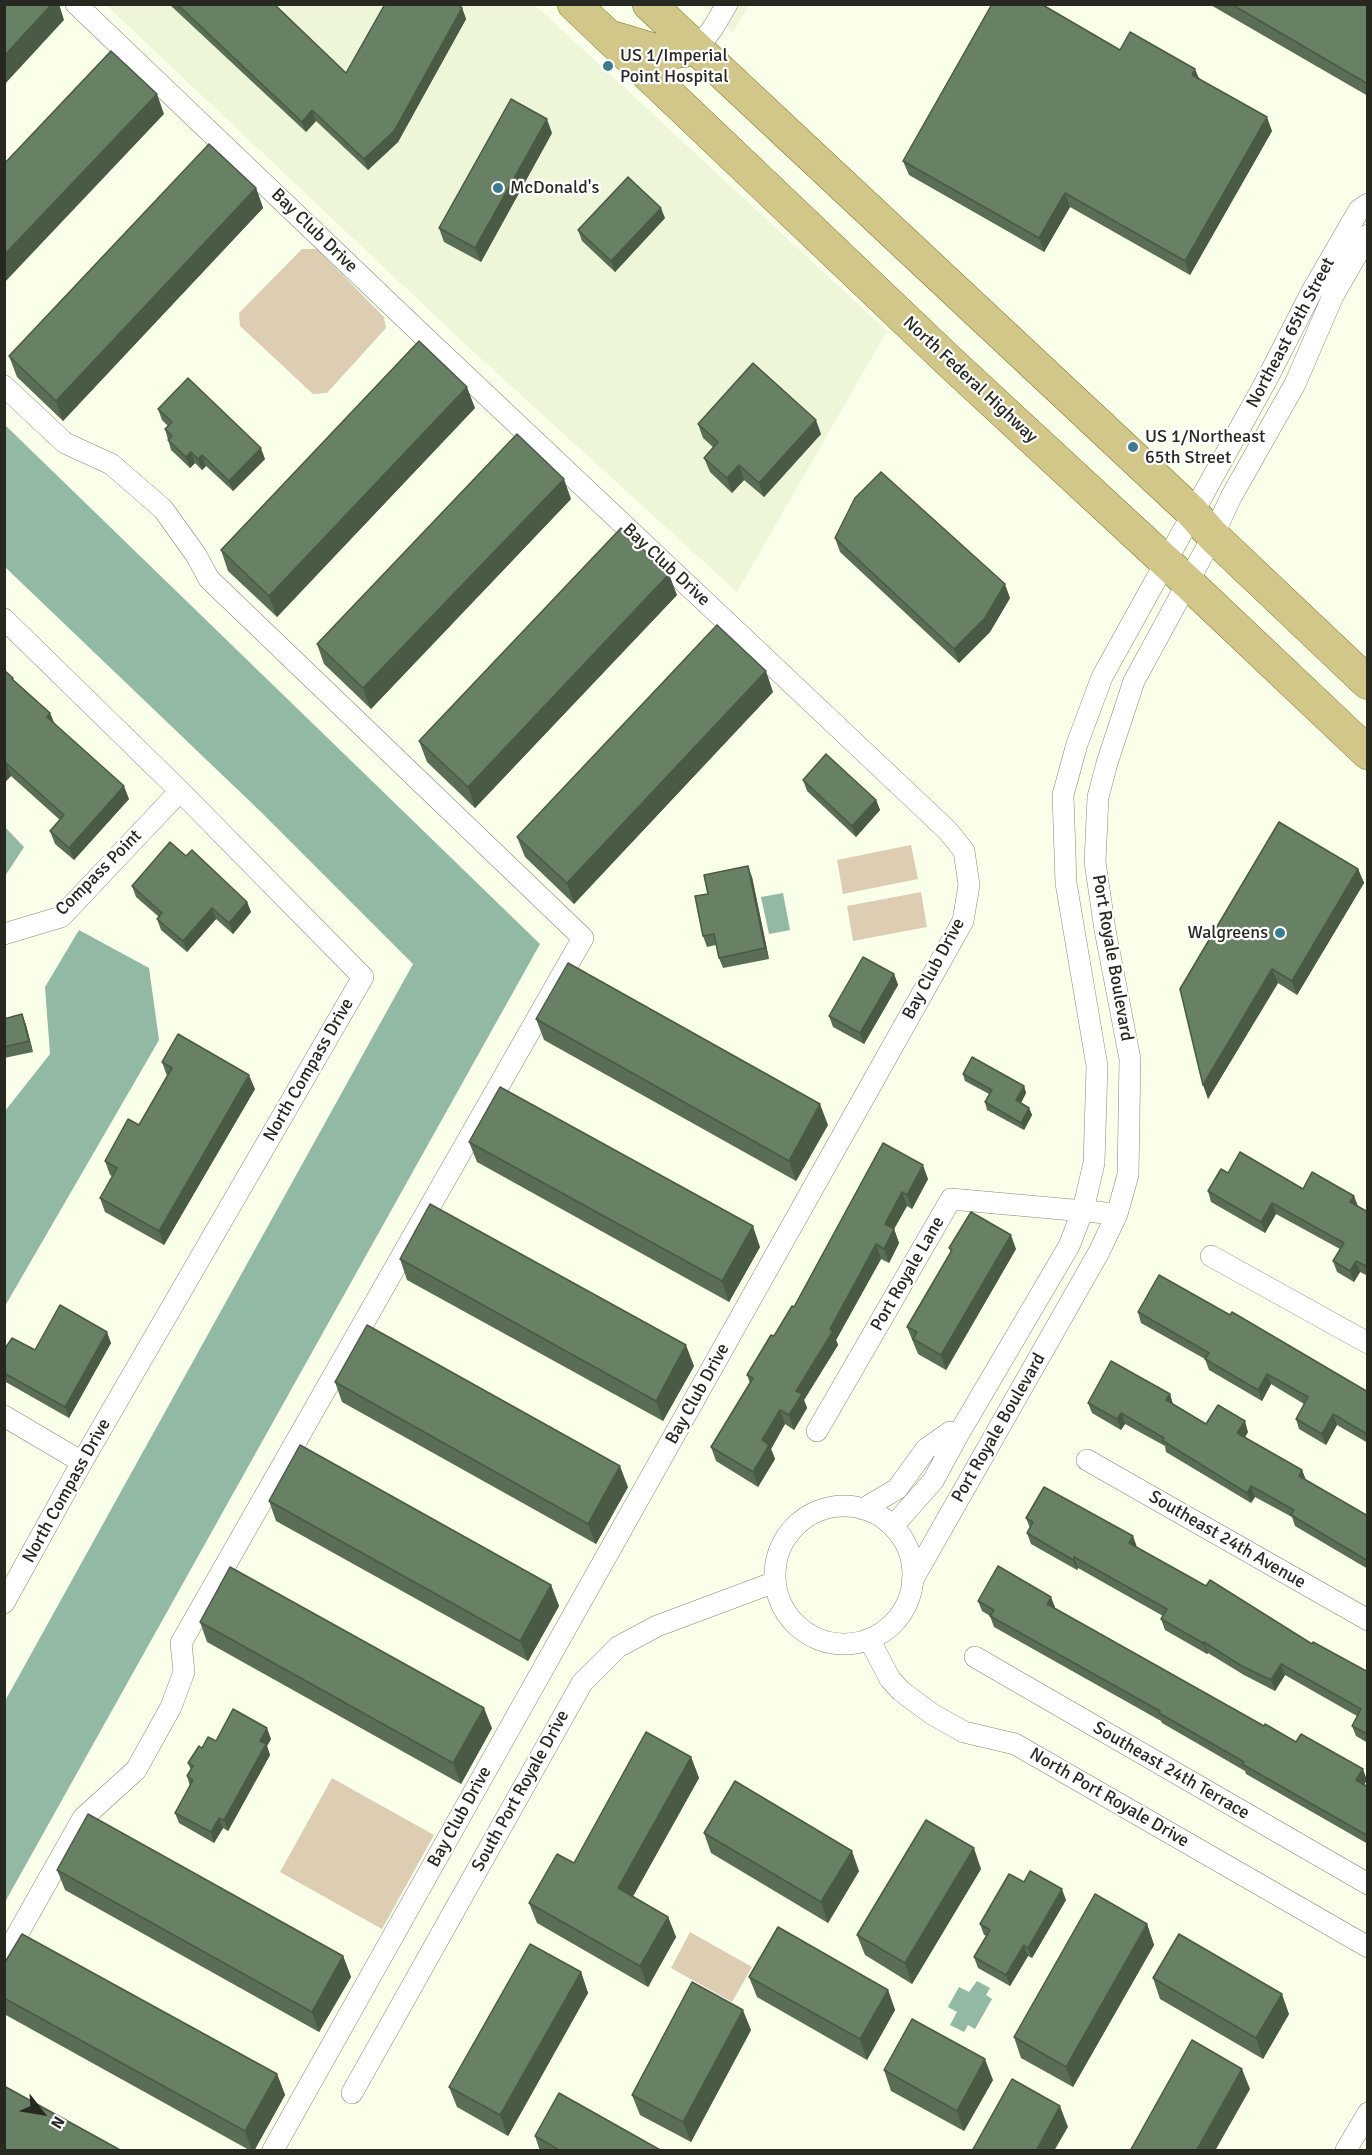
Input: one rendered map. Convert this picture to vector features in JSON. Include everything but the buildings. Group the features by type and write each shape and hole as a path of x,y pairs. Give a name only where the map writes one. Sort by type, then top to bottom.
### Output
{"main road":[{"name":"North Federal Highway","path":"574,4 959,370 1368,753"},
{"path":"665,11 697,49 724,76 1202,524 1368,683"},
{"path":"607,36 654,50 674,52 697,49"},
{"path":"649,76 668,64 680,63 695,64 724,76"}],"street":[{"name":"Bay Club Drive","path":"76,4 948,831 964,851 969,885 963,921 273,2151"},
{"path":"697,49 727,4"},
{"name":"Northeast 65th Street","path":"1176,572 1202,524 1266,381 1312,291 1359,210 1368,204"},
{"name":"Port Royale Boulevard","path":"879,1517 933,1481 1069,1246 1083,1210 1094,1163 1097,1066 1066,883 1063,795 1077,744 1102,677 1176,572 1202,524 1231,497 1295,384 1333,296 1368,235"},
{"path":"4,386 65,443 111,464 163,509 196,555 209,579 583,938 182,1643 184,1672 171,1707 136,1770 83,1818 4,1958"},
{"name":"Port Royale Boulevard","path":"912,1581 1099,1252 1117,1214 1128,1175 1131,1059 1105,930 1095,862 1098,797 1134,681 1176,572"},
{"name":"North Compass Drive","path":"4,619 180,790 363,977 81,1462 4,1603"},
{"name":"Compass Point","path":"4,934 61,917 180,790"},
{"name":"Port Royale Lane","path":"817,1431 951,1199 1117,1214"},
{"path":"1211,1256 1368,1343"},
{"name":"Port Royale Boulevard","path":"879,1517 914,1488 950,1432 974,1407"},
{"path":"4,1416 81,1462"},
{"name":"Southeast 24th Avenue","path":"1087,1460 1368,1620"},
{"path":"939,1469 968,1484"},
{"path":"836,1506 879,1517 909,1553 913,1571 912,1581 906,1604 897,1619 884,1631 854,1644 838,1644 822,1641 807,1634 785,1612 778,1598 775,1566 779,1551 795,1525 822,1509 836,1506"},
{"name":"South Port Royale Drive","path":"352,2093 582,1683 618,1647 657,1626 775,1582"},
{"name":"North Port Royale Drive","path":"869,1639 890,1679 901,1691 932,1714 964,1732 1015,1744 1368,1947"},
{"name":"Southeast 24th Terrace","path":"975,1657 1368,1884"},
{"path":"1346,2151 1368,2113"}],"shaded area":[{"path":"106,5 535,5 887,331 737,592 464,343"},
{"path":"703,5 749,5 733,32"},
{"path":"302,249 317,249 384,317 386,328 327,393 313,394 240,326 239,313"},
{"path":"5,425 540,944 5,1902 5,1701 413,964 261,812 5,567"},
{"path":"5,827 24,847 5,876"},
{"path":"911,845 918,879 843,894 837,860"},
{"path":"921,892 927,927 853,941 847,906"},
{"path":"783,893 790,930 769,934 761,897"},
{"path":"79,930 149,968 159,1040 5,1306 5,1111 50,1054 45,987"},
{"path":"332,1778 434,1835 382,1929 280,1872"},
{"path":"690,1932 752,1967 732,2002 671,1968"},
{"path":"977,1981 990,1988 986,1995 992,1999 975,2029 968,2025 964,2032 950,2025 957,2012 948,2007 959,1987 969,1992"}],"place":[{"name":"US 1/Imperial Point Hospital","path":"608,66"},
{"name":"McDonald's","path":"498,188"},
{"name":"US 1/Northeast 65th Street","path":"1133,447"},
{"name":"Walgreens","path":"1280,933"}]}
